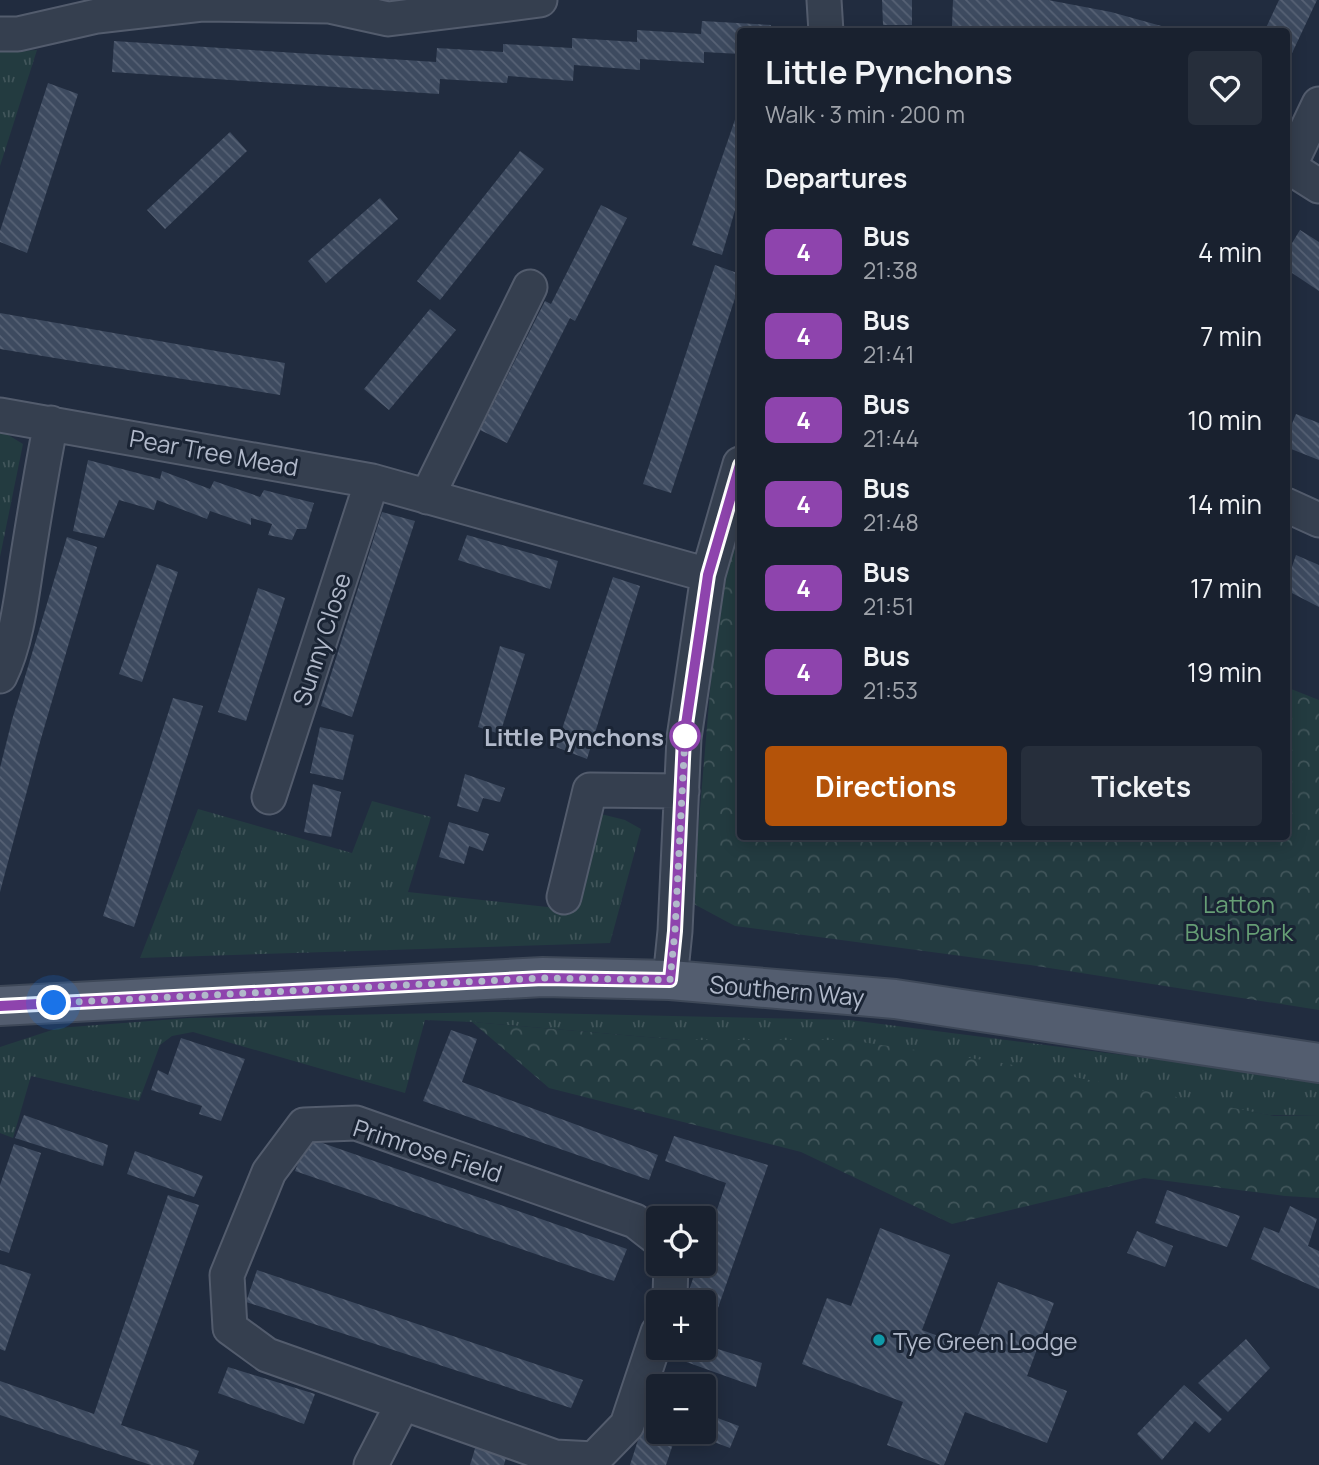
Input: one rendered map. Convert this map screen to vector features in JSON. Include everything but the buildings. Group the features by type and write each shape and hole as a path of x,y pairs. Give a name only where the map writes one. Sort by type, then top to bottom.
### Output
{"main road":[{"name":"Southern Way","path":"0,1006 543,978 670,980 895,999 1319,1063"}],"street":[{"path":"0,34 18,34 97,16 202,4 329,6 388,19 493,3 540,0"},
{"path":"824,0 826,28"},
{"path":"1290,163 1319,104"},
{"path":"1290,168 1319,186"},
{"path":"427,497 530,286"},
{"name":"Pear Tree Mead","path":"0,415 372,481 708,575"},
{"path":"0,676 7,663 20,604 51,423"},
{"path":"670,980 675,931 684,738 708,575 737,474"},
{"name":"Sunny Close","path":"270,797 372,481"},
{"path":"1290,507 1319,520"},
{"path":"565,897 590,790 682,790"},
{"name":"Primrose Field","path":"646,1230 635,1221 356,1123 304,1125 268,1172 227,1275 230,1328 267,1354 555,1457 594,1459 627,1425 649,1360"},
{"path":"371,1465 403,1403"}],"green space":[{"path":"37,50 0,166 0,52"},
{"path":"0,430 23,444 0,557"},
{"name":"Latton Bush Park","path":"737,540 737,840 1290,840 1290,689 1319,700 1319,1010 1030,965 735,926 692,903 719,585"},
{"path":"372,801 431,817 408,892 557,908 601,814 625,820 641,829 610,943 140,958 198,809 352,853"},
{"path":"494,1012 850,1020 1319,1080 1319,1116 1269,1115 847,1040 681,1040 425,1020 405,1093 193,1032 172,1036 160,1045 139,1101 31,1076 13,1138 0,1133 0,1047 58,1028 189,1018"},
{"path":"472,1022 681,1040 848,1040 997,1062 1274,1116 1319,1116 1319,1198 1144,1178 952,1224 801,1152 549,1088"}],"bus line":[{"name":"4","path":"0,1006 543,978 670,980 675,931 684,738 708,575 737,475"}],"place":[{"name":"Little Pynchons","path":"685,736"},
{"name":"Tye Green Lodge","path":"879,1340"}],"route":[{"path":"54,1003 543,978 670,980 685,736"}]}
